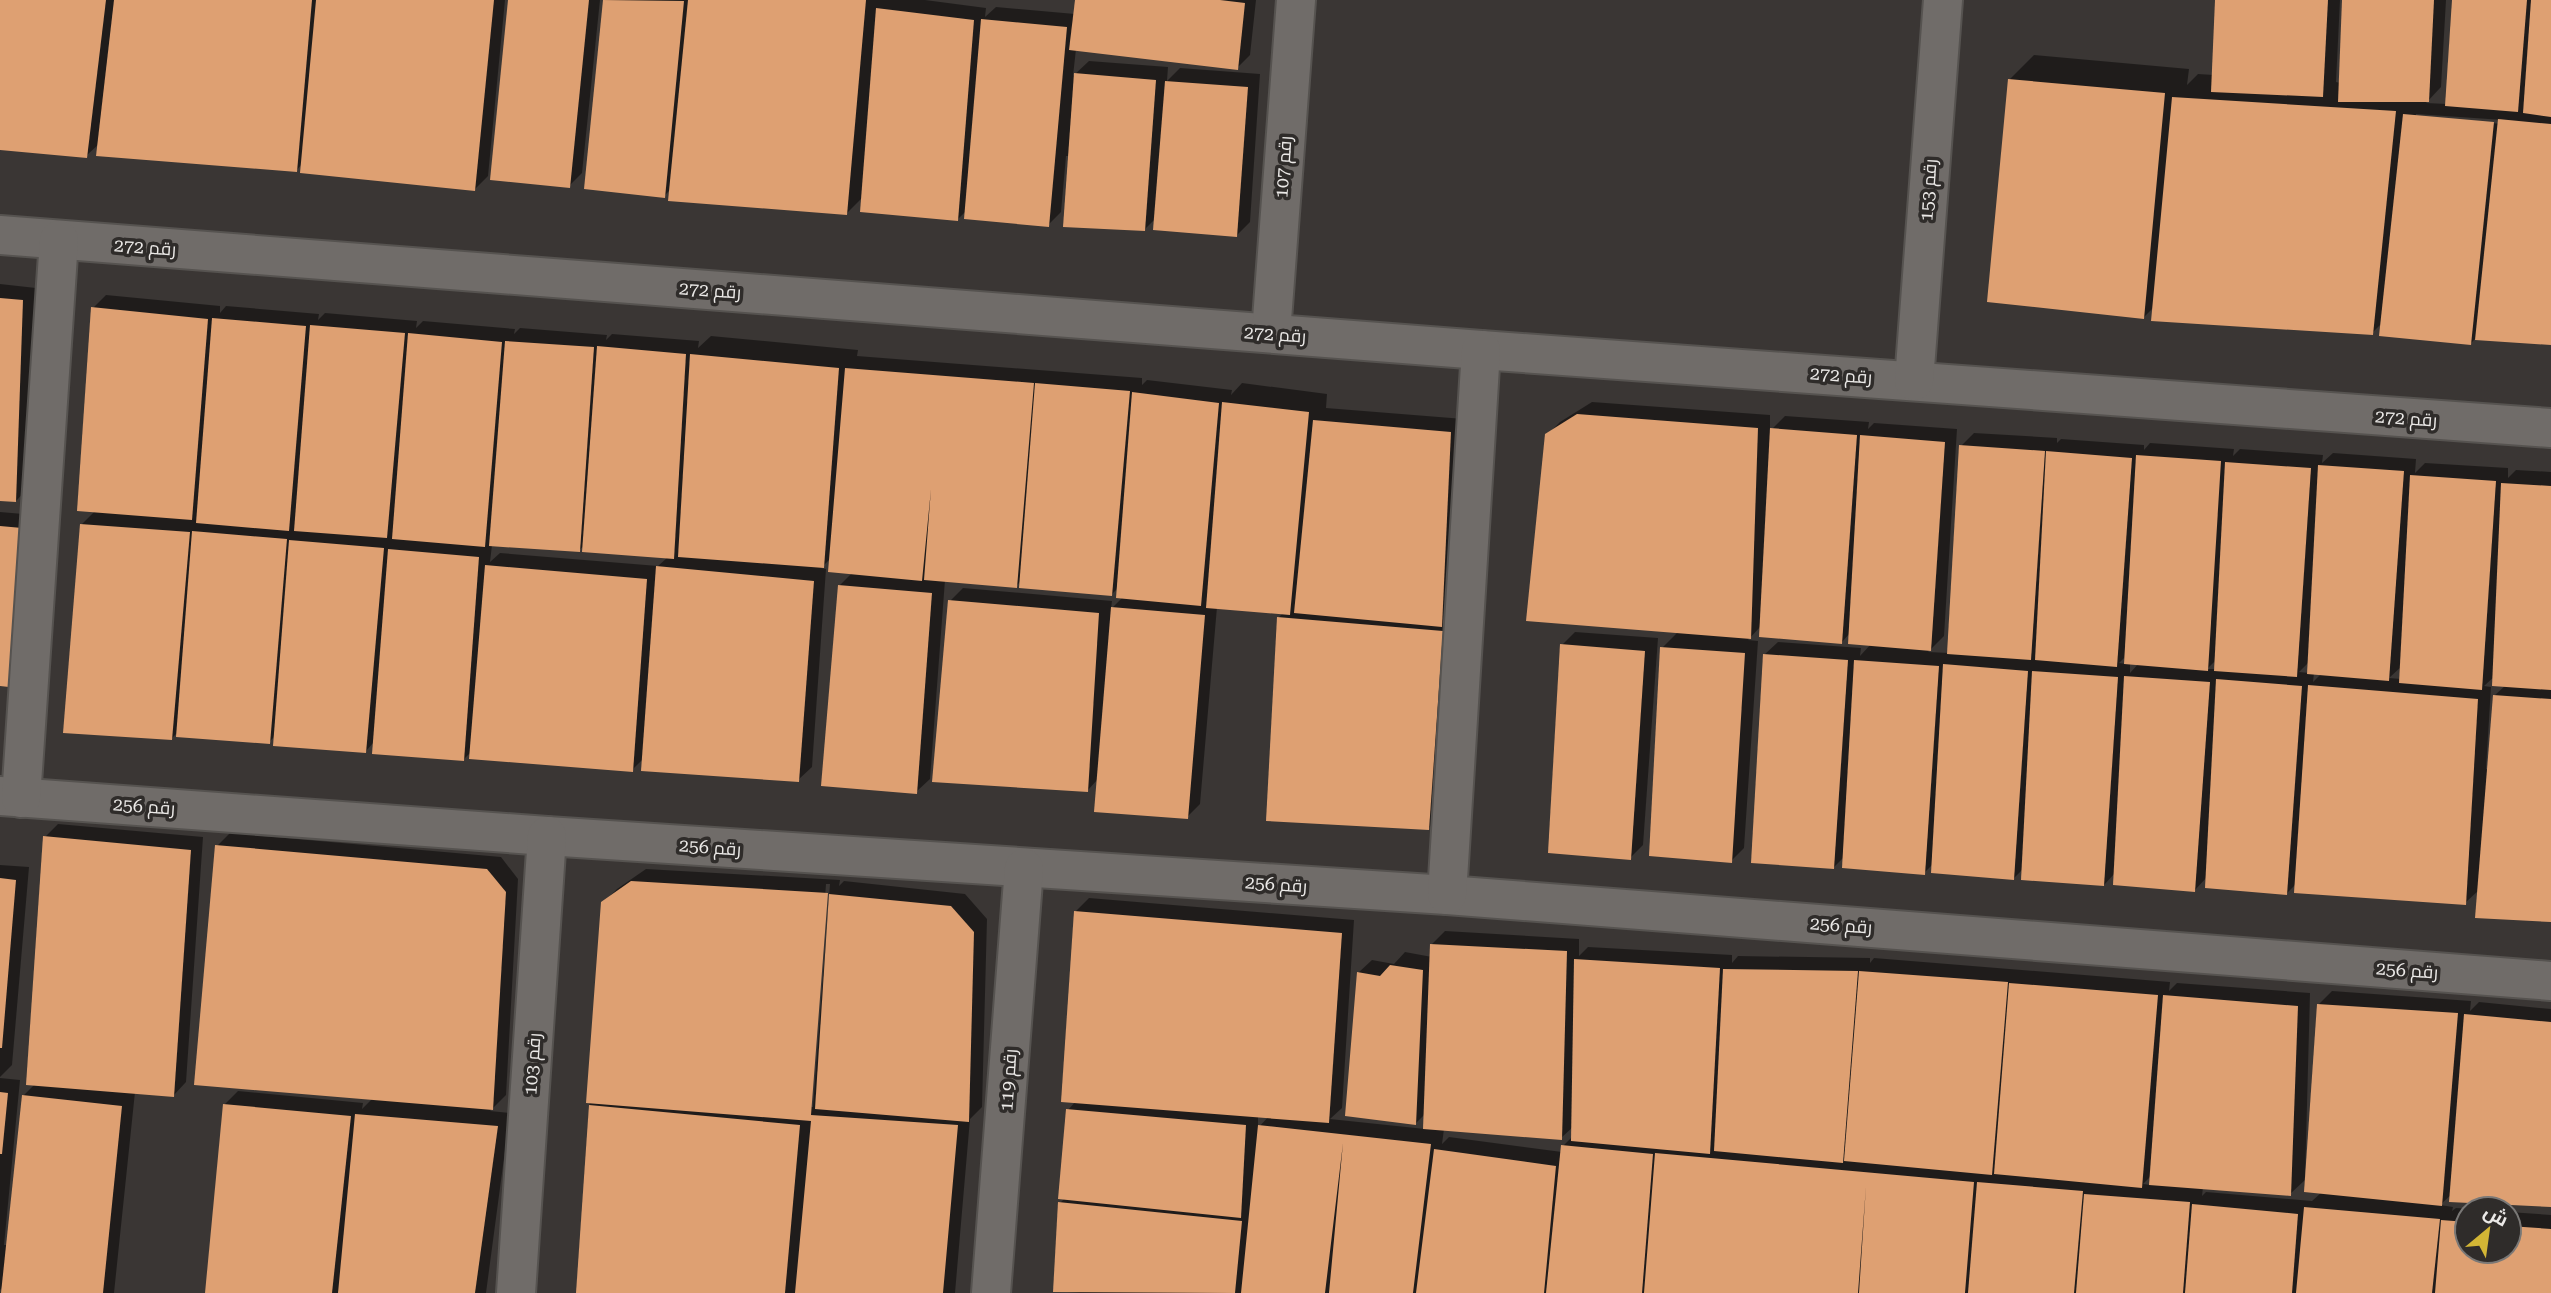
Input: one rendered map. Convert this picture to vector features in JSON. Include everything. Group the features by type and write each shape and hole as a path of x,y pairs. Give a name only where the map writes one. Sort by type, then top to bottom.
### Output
{"street":[{"name":"رقم 107","path":"1270,333 1296,0"},
{"name":"رقم 153","path":"1913,381 1943,0"},
{"name":"رقم 272","path":"0,235 1481,350 2551,428"},
{"path":"11,797 59,240"},
{"path":"1447,895 1481,350"},
{"name":"رقم 256","path":"11,797 547,836 1447,895 2551,981"},
{"name":"رقم 103","path":"516,1293 547,836"},
{"name":"رقم 119","path":"991,1293 1024,868"}],"building":[{"path":"0,0 106,0 87,158 0,150"},
{"path":"114,0 312,0 297,172 96,156"},
{"path":"316,0 494,0 475,191 300,173"},
{"path":"508,0 589,0 570,188 490,180"},
{"path":"603,0 684,1 665,198 584,189"},
{"path":"688,0 866,0 847,215 668,201"},
{"path":"1075,0 1220,0 1245,3 1238,70 1069,50"},
{"path":"2215,0 2328,0 2323,97 2211,92"},
{"path":"2342,0 2434,0 2429,102 2338,102"},
{"path":"2452,0 2527,0 2518,112 2445,106"},
{"path":"2531,0 2551,0 2551,117 2523,113"},
{"path":"876,8 974,20 958,221 860,212"},
{"path":"981,19 1067,27 1049,227 964,219"},
{"path":"1074,73 1156,80 1145,231 1063,227"},
{"path":"2008,79 2165,93 2144,319 1987,302"},
{"path":"1165,81 1248,87 1237,237 1153,230"},
{"path":"2172,97 2396,111 2373,335 2151,321"},
{"path":"2403,114 2494,122 2471,345 2379,336"},
{"path":"2498,119 2551,124 2551,345 2475,340"},
{"path":"0,298 23,300 16,502 0,501"},
{"path":"91,307 208,319 192,520 77,511"},
{"path":"212,318 306,326 289,531 196,523"},
{"path":"310,325 405,333 387,538 294,531"},
{"path":"408,333 502,342 485,547 392,539"},
{"path":"505,341 594,347 580,552 489,546"},
{"path":"597,346 686,354 674,559 582,552"},
{"path":"690,354 839,368 824,568 678,557"},
{"path":"845,368 1034,383 1017,588 924,580 931,489 922,581 828,572"},
{"path":"1035,383 1130,391 1112,596 1019,588"},
{"path":"1132,392 1219,403 1201,606 1116,598"},
{"path":"1222,402 1309,412 1290,615 1206,608"},
{"path":"1577,414 1758,428 1751,639 1526,621 1545,434"},
{"path":"1313,420 1451,432 1442,627 1294,613"},
{"path":"1770,428 1857,435 1842,644 1759,637"},
{"path":"1860,435 1945,442 1931,651 1848,644"},
{"path":"1959,445 2045,451 2031,660 1947,654"},
{"path":"2046,451 2132,458 2117,667 2035,660"},
{"path":"2136,455 2221,461 2208,671 2124,664"},
{"path":"2225,462 2311,468 2297,677 2214,671"},
{"path":"2318,465 2404,471 2389,681 2307,674"},
{"path":"2410,475 2496,481 2482,690 2399,683"},
{"path":"2501,483 2551,486 2551,690 2492,686"},
{"path":"80,524 190,532 172,740 63,733"},
{"path":"0,526 22,528 9,687 0,686"},
{"path":"192,531 287,539 270,744 176,737"},
{"path":"289,540 384,548 366,753 273,746"},
{"path":"388,549 479,557 464,761 372,754"},
{"path":"485,565 647,579 633,772 469,759"},
{"path":"656,566 814,581 799,782 641,771"},
{"path":"838,585 932,593 917,794 821,786"},
{"path":"948,600 1099,613 1088,792 932,782"},
{"path":"1111,607 1205,615 1188,819 1094,812"},
{"path":"1277,617 1443,631 1429,830 1266,821"},
{"path":"1560,644 1645,651 1631,860 1548,853"},
{"path":"1660,647 1745,653 1732,863 1649,856"},
{"path":"1763,654 1848,660 1834,869 1751,863"},
{"path":"1854,660 1939,666 1925,875 1842,868"},
{"path":"1943,664 2028,671 2014,880 1931,873"},
{"path":"2032,671 2118,677 2104,886 2021,880"},
{"path":"2124,676 2210,682 2195,892 2113,885"},
{"path":"2216,679 2302,686 2287,895 2205,888"},
{"path":"2308,685 2478,699 2466,905 2294,893"},
{"path":"2493,695 2551,699 2551,922 2475,918"},
{"path":"43,836 191,850 174,1097 26,1085"},
{"path":"215,845 487,869 506,892 493,1110 194,1085"},
{"path":"0,878 16,880 2,1048 0,1048"},
{"path":"631,881 828,893 811,1115 958,1125 943,1293 795,1293 811,1121 586,1103 601,902"},
{"path":"829,894 951,906 974,932 969,1122 815,1109"},
{"path":"1074,911 1342,933 1329,1123 1061,1102"},
{"path":"1430,944 1567,951 1562,1140 1423,1129"},
{"path":"1574,959 1720,968 1710,1154 1571,1141"},
{"path":"1390,965 1423,970 1416,1125 1345,1116 1357,972 1380,976"},
{"path":"1723,969 1858,971 1843,1163 1714,1151"},
{"path":"1859,971 2008,982 1992,1175 1844,1161"},
{"path":"2009,983 2158,995 2142,1188 1994,1174"},
{"path":"2163,995 2298,1006 2291,1196 2149,1185"},
{"path":"2317,1004 2458,1013 2442,1206 2304,1192"},
{"path":"2464,1014 2551,1022 2551,1207 2523,1206 2523,1195 2453,1195 2453,1202 2449,1202"},
{"path":"0,1092 8,1093 2,1154 0,1154"},
{"path":"22,1095 122,1106 103,1293 1,1293"},
{"path":"223,1104 351,1116 332,1293 205,1293"},
{"path":"589,1105 800,1125 785,1293 576,1293"},
{"path":"1066,1109 1246,1125 1241,1218 1058,1199"},
{"path":"355,1114 498,1126 475,1293 338,1293"},
{"path":"1258,1125 1431,1144 1413,1293 1329,1293 1343,1143 1325,1293 1241,1293"},
{"path":"1561,1145 1653,1154 1642,1293 1546,1293"},
{"path":"1434,1149 1556,1166 1544,1293 1416,1293"},
{"path":"1655,1153 1974,1182 1965,1293 1859,1293 1866,1186 1858,1293 1644,1293"},
{"path":"1977,1182 2083,1191 2074,1293 1968,1293"},
{"path":"2084,1194 2190,1202 2183,1293 2076,1293"},
{"path":"1058,1202 1242,1221 1235,1293 1053,1292"},
{"path":"2192,1204 2298,1214 2292,1293 2185,1293"},
{"path":"2304,1207 2440,1219 2432,1293 2296,1293"},
{"path":"2441,1220 2453,1221 2453,1265 2523,1265 2523,1227 2551,1229 2551,1293 2435,1293"}]}
